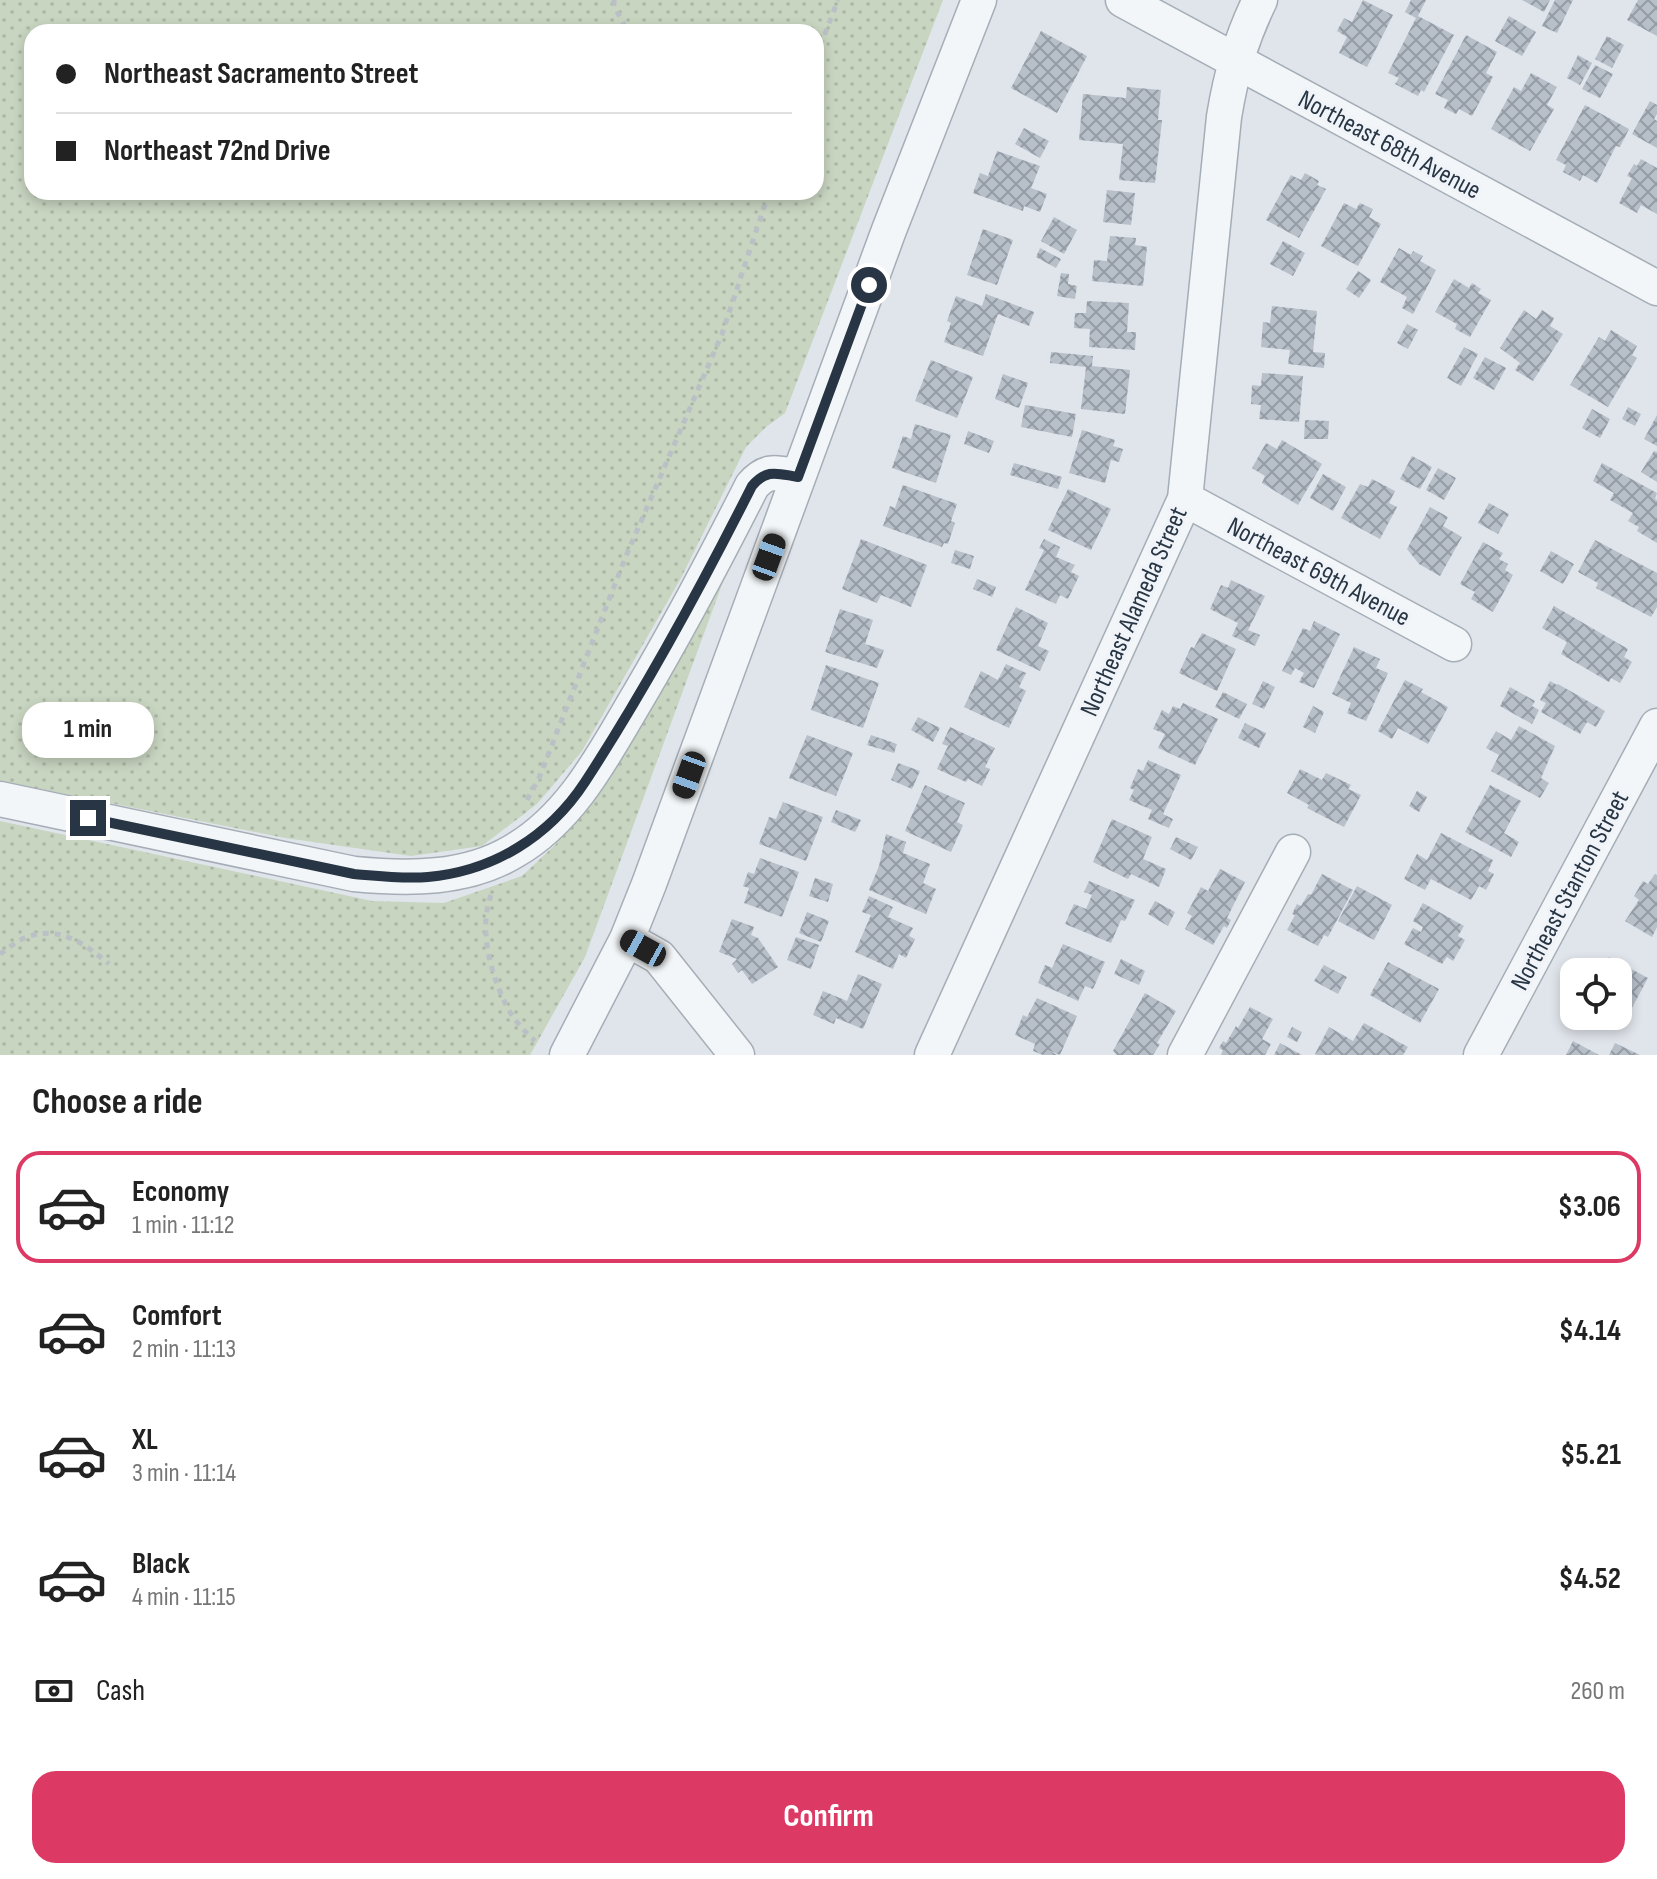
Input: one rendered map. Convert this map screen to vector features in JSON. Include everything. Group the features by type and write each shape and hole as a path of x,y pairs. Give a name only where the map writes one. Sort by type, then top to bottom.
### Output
{"street":[{"path":"567,1055 627,939 654,870 889,230 979,0"},
{"name":"Northeast 68th Avenue","path":"1123,0 1657,288"},
{"name":"Northeast Alameda Street","path":"932,1055 1185,499 1224,117 1235,61 1260,0"},
{"path":"0,799 354,874 425,877 452,874 482,865 513,852 535,837 577,795 670,643 752,486 767,474 798,477"},
{"name":"Northeast 69th Avenue","path":"1185,499 1454,644"},
{"name":"Northeast Stanton Street","path":"1481,1055 1657,726"},
{"path":"1185,1055 1293,852"},
{"path":"627,939 659,957 737,1055"}],"path":[{"path":"614,0 624,24"},
{"path":"824,36 838,0"},
{"path":"527,801 539,778 626,556 722,334 766,200"},
{"path":"513,852 497,879 487,906 486,935 490,963 507,1008 535,1041"},
{"path":"0,954 24,937 43,933 66,936 87,945 109,964"}],"green space":[{"path":"0,0 943,0 785,413 746,447 681,578 582,751 537,804 482,846 411,856 285,838 0,781"},
{"path":"727,571 585,957 530,1055 0,1055 0,821 372,901 444,903 522,876 556,844 610,772"}],"building":[{"path":"1363,0 1393,15 1367,67 1339,53 1347,37 1337,31 1344,18 1352,22"},
{"path":"1411,0 1426,0 1418,16 1454,35 1424,92 1421,90 1418,96 1395,84 1399,78 1388,73 1416,18 1405,12"},
{"path":"1522,0 1550,0 1544,12"},
{"path":"1555,0 1573,0 1557,33 1542,26"},
{"path":"1638,0 1657,0 1657,36 1627,20"},
{"path":"1509,16 1536,32 1522,56 1495,41"},
{"path":"1041,31 1087,56 1057,113 1011,88"},
{"path":"1466,35 1497,52 1486,73 1493,77 1472,116 1459,109 1456,114 1444,108 1448,100 1435,94"},
{"path":"1607,36 1624,45 1612,68 1595,59"},
{"path":"1578,55 1592,63 1580,85 1567,78"},
{"path":"1595,65 1613,74 1600,98 1582,89"},
{"path":"1531,73 1557,87 1547,105 1554,109 1530,151 1491,129 1514,87 1521,91"},
{"path":"1127,87 1161,90 1158,120 1162,120 1155,183 1119,180 1123,144 1079,140 1083,94 1126,98"},
{"path":"1650,101 1657,105 1654,119 1657,121 1657,148 1632,134"},
{"path":"1585,105 1629,129 1620,147 1616,146 1597,183 1583,175 1580,181 1563,172 1566,165 1556,160"},
{"path":"1024,128 1049,141 1040,158 1015,144"},
{"path":"997,151 1040,166 1031,188 1047,194 1040,212 1024,206 1023,211 973,193 980,173 988,176"},
{"path":"1641,159 1657,168 1657,214 1641,205 1637,213 1619,203 1632,178 1627,176"},
{"path":"1305,173 1326,189 1299,238 1266,220 1291,175 1301,180"},
{"path":"1107,190 1135,193 1131,225 1103,222"},
{"path":"1344,203 1356,209 1360,203 1373,209 1369,217 1381,224 1358,266 1321,246"},
{"path":"1054,217 1077,230 1064,254 1041,241"},
{"path":"983,229 1013,240 997,285 967,275"},
{"path":"1110,236 1136,238 1135,245 1147,247 1143,286 1092,281 1094,260 1107,261"},
{"path":"1283,241 1305,253 1293,276 1270,264"},
{"path":"1040,248 1061,259 1056,268 1036,257"},
{"path":"1399,248 1411,255 1413,251 1423,256 1420,261 1436,270 1413,314 1402,308 1407,297 1380,282"},
{"path":"1358,271 1371,280 1359,298 1346,289"},
{"path":"1061,273 1069,274 1068,284 1077,286 1075,299 1057,296"},
{"path":"1454,279 1469,288 1472,283 1481,289 1478,293 1491,300 1470,337 1455,329 1457,324 1435,312"},
{"path":"986,294 1034,312 1029,326 998,314 983,356 944,342 956,296 982,306"},
{"path":"1087,301 1129,303 1127,332 1136,332 1135,350 1089,347 1090,329 1074,328 1075,313 1086,313"},
{"path":"1272,306 1317,311 1313,352 1325,353 1324,368 1288,364 1290,350 1261,347 1263,322 1270,323"},
{"path":"1524,310 1536,319 1542,310 1554,318 1550,326 1563,334 1533,381 1515,370 1520,363 1500,348"},
{"path":"1407,324 1418,330 1408,349 1397,343"},
{"path":"1611,330 1637,346 1632,355 1637,358 1608,407 1570,385 1599,337 1605,341"},
{"path":"1464,347 1478,354 1461,386 1447,378"},
{"path":"1051,352 1093,356 1092,366 1130,370 1125,414 1081,409 1086,367 1050,363"},
{"path":"1485,357 1506,368 1494,390 1473,378"},
{"path":"931,360 973,377 957,418 915,401"},
{"path":"1262,373 1303,376 1299,422 1259,419 1261,405 1251,404 1252,385 1261,386"},
{"path":"1003,374 1028,383 1019,408 995,399"},
{"path":"1025,405 1076,414 1072,437 1021,427"},
{"path":"1628,407 1641,414 1635,426 1622,419"},
{"path":"1592,409 1610,419 1600,438 1582,428"},
{"path":"1657,415 1657,446 1644,439"},
{"path":"1305,420 1329,421 1328,439 1304,439"},
{"path":"915,424 951,435 936,483 892,468 903,436 911,439"},
{"path":"1082,430 1115,440 1113,446 1123,449 1119,462 1111,460 1105,483 1069,473"},
{"path":"968,431 994,441 989,453 964,444"},
{"path":"1282,440 1322,464 1298,505 1262,483 1265,476 1252,468 1266,443 1277,449"},
{"path":"1654,451 1657,452 1657,482 1641,472"},
{"path":"1412,456 1432,467 1420,489 1400,479"},
{"path":"1014,463 1062,477 1058,489 1010,475"},
{"path":"1602,463 1657,493 1657,543 1637,531 1639,527 1628,521 1633,513 1610,500 1614,493 1593,481"},
{"path":"1438,468 1456,478 1444,500 1426,490"},
{"path":"1323,474 1346,487 1333,511 1310,498"},
{"path":"1372,479 1395,491 1389,503 1397,507 1380,539 1341,518 1360,484 1368,487"},
{"path":"903,485 957,504 948,544 944,543 942,547 883,526 890,506 895,508"},
{"path":"1068,489 1111,509 1091,550 1048,530"},
{"path":"1489,503 1509,514 1498,534 1478,523"},
{"path":"1430,507 1448,517 1443,526 1462,537 1440,576 1419,564 1407,549"},
{"path":"861,539 927,565 911,607 881,595 877,603 842,589"},
{"path":"1044,539 1060,547 1056,557 1075,565 1071,572 1079,576 1068,599 1060,595 1056,604 1025,590 1044,550 1039,548"},
{"path":"1595,540 1657,573 1657,607 1651,617 1596,588 1598,583 1578,572"},
{"path":"1483,542 1503,553 1499,559 1508,564 1505,570 1513,575 1493,612 1471,599 1475,592 1460,584"},
{"path":"955,550 974,556 970,569 951,563"},
{"path":"1551,551 1574,564 1563,584 1540,571"},
{"path":"977,579 996,587 992,597 973,589"},
{"path":"1231,580 1265,596 1248,630 1260,635 1255,646 1232,636 1238,623 1210,609 1221,585 1228,588"},
{"path":"1554,606 1628,649 1624,657 1632,662 1620,683 1611,678 1609,682 1561,654 1567,642 1542,628"},
{"path":"1016,607 1048,623 1038,646 1049,651 1040,671 996,650"},
{"path":"840,609 873,620 865,644 884,650 877,668 825,652"},
{"path":"1314,621 1340,634 1314,688 1299,682 1304,673 1295,668 1291,675 1282,671 1303,628 1310,631"},
{"path":"1202,633 1236,649 1217,691 1179,673 1191,647 1194,648"},
{"path":"1354,647 1380,659 1376,668 1388,673 1366,721 1347,713 1351,703 1332,694"},
{"path":"1006,664 1026,673 1019,687 1026,691 1009,728 964,707 981,671 998,680"},
{"path":"826,665 879,683 863,728 811,710"},
{"path":"1405,680 1448,707 1428,744 1398,728 1392,739 1378,731"},
{"path":"1263,681 1275,687 1264,709 1252,704"},
{"path":"1550,681 1605,711 1596,727 1587,722 1580,734 1541,712 1546,703 1540,700"},
{"path":"1510,687 1535,701 1532,706 1539,710 1532,724 1500,706"},
{"path":"1223,692 1247,704 1239,719 1215,707"},
{"path":"1183,703 1218,719 1195,765 1158,748 1165,734 1153,729 1162,710 1169,714 1173,706 1180,709"},
{"path":"1313,706 1324,712 1315,733 1303,727"},
{"path":"918,717 940,728 933,742 911,730"},
{"path":"1245,723 1266,733 1259,748 1238,738"},
{"path":"1519,726 1555,746 1541,778 1549,783 1540,798 1491,771 1499,755 1486,748 1496,731 1511,740"},
{"path":"950,727 995,748 985,767 990,769 982,786 937,769 948,746 942,744"},
{"path":"807,735 853,753 836,796 789,778"},
{"path":"871,735 897,744 894,753 867,745"},
{"path":"1148,760 1181,775 1163,814 1173,819 1169,828 1148,819 1152,810 1129,800 1138,769 1143,771"},
{"path":"898,763 920,771 912,789 891,780"},
{"path":"1300,769 1322,780 1326,773 1351,785 1348,789 1361,795 1344,827 1307,808 1309,805 1287,793"},
{"path":"925,785 965,803 957,822 963,825 951,852 905,831"},
{"path":"1490,785 1521,801 1504,833 1519,842 1511,857 1465,832"},
{"path":"1417,791 1427,797 1419,812 1409,806"},
{"path":"783,802 823,817 806,861 759,844 769,817 776,819"},
{"path":"836,810 861,820 855,832 831,822"},
{"path":"1112,819 1152,837 1143,859 1166,869 1159,887 1131,874 1128,879 1093,862"},
{"path":"1441,833 1493,860 1488,871 1494,874 1486,890 1479,886 1471,900 1431,879 1425,890 1404,879 1417,854 1427,860"},
{"path":"886,834 906,842 903,853 930,864 923,883 936,889 926,914 869,890 879,866"},
{"path":"1176,837 1198,847 1191,860 1170,849"},
{"path":"760,858 799,872 782,917 744,903 749,888 743,886 748,872 754,874"},
{"path":"1220,869 1245,882 1227,918 1231,920 1227,928 1224,926 1213,945 1185,929 1192,916 1187,913 1201,887 1208,891"},
{"path":"1322,874 1353,890 1328,937 1324,935 1318,946 1287,930 1297,904 1301,906 1308,894 1311,895"},
{"path":"1655,874 1657,927 1652,937 1625,921 1639,900 1634,896 1643,881 1648,884"},
{"path":"815,878 833,884 828,902 809,896"},
{"path":"1089,881 1135,900 1125,921 1121,920 1111,943 1065,924 1074,904 1086,909 1092,895 1084,892"},
{"path":"1357,886 1392,905 1374,940 1338,921"},
{"path":"869,896 893,907 888,917 913,928 909,936 915,939 906,958 899,954 893,969 855,952 871,915 862,912"},
{"path":"1155,901 1175,912 1168,926 1148,914"},
{"path":"1423,903 1464,926 1458,936 1465,940 1453,961 1447,957 1442,964 1404,944 1413,928 1421,932 1423,927 1413,921"},
{"path":"807,912 829,921 821,942 799,933"},
{"path":"732,919 754,927 751,935 758,938 778,967 752,984 742,970 738,973 732,964 737,959 719,952"},
{"path":"796,937 819,945 811,969 787,960"},
{"path":"1063,944 1105,962 1093,989 1085,986 1078,1001 1038,983 1045,965 1052,968"},
{"path":"1121,959 1145,971 1139,985 1114,974"},
{"path":"1388,962 1439,989 1420,1023 1370,995"},
{"path":"1324,965 1347,977 1338,994 1314,981"},
{"path":"1632,969 1648,978 1632,1008"},
{"path":"858,974 882,984 863,1029 836,1018 834,1024 813,1015 823,991 847,1001"},
{"path":"1145,993 1176,1011 1153,1055 1117,1055 1113,1051"},
{"path":"1037,998 1077,1016 1060,1055 1048,1050 1057,1055 1033,1051 1035,1044 1015,1035 1023,1015 1027,1017"},
{"path":"1250,1007 1273,1019 1262,1039 1271,1044 1265,1055 1221,1055 1223,1050 1219,1048 1223,1041 1226,1043 1236,1026 1238,1028"},
{"path":"1364,1023 1408,1047 1403,1055 1315,1054 1329,1027 1353,1041"},
{"path":"1292,1027 1302,1032 1297,1042 1287,1037"},
{"path":"1573,1041 1599,1055 1566,1055"},
{"path":"1280,1043 1302,1055 1274,1055"},
{"path":"1615,1043 1640,1055 1609,1055"}],"route":[{"path":"88,818 354,874 390,877 452,874 513,852 535,837 577,795 630,710 670,643 752,486 767,474 798,477 869,285"}]}
